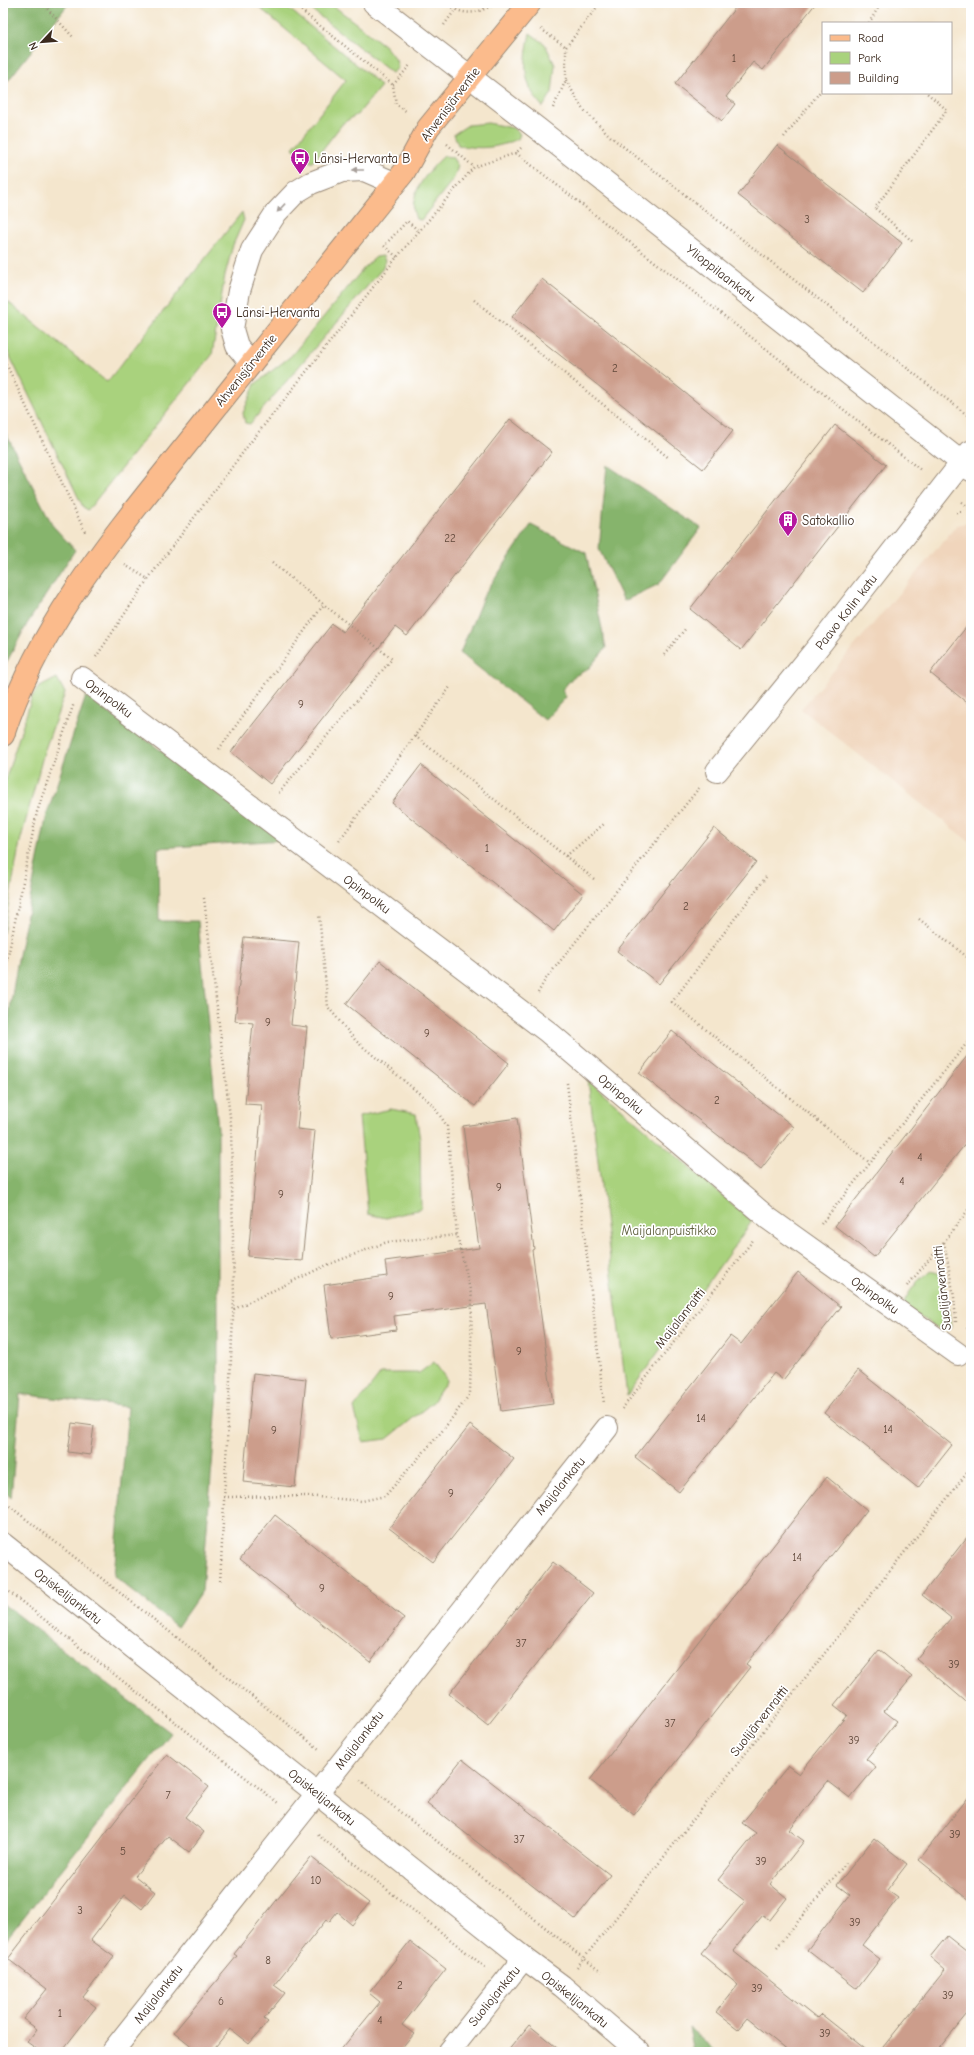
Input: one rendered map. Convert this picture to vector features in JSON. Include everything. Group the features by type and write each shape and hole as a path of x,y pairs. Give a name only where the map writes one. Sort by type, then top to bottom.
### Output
{"main road":[{"name":"Ahvenisjärventie","path":"3,735 14,700 45,637 102,550 404,172 428,128 530,3"}],"street":[{"name":"Ylioppilaankatu","path":"374,3 968,461"},
{"path":"251,363 238,346 232,329 239,291 252,250 276,213 296,192 310,183 342,170 364,170 394,183"},
{"name":"Paavo Kolin katu","path":"717,771 822,642 942,486 968,461"},
{"name":"Opinpolku","path":"82,678 261,814 319,867 548,1032 769,1219 958,1354"},
{"name":"Maijalankatu","path":"112,2052 607,1428"},
{"name":"Opiskelijankatu","path":"3,1544 524,1958 562,1986 639,2052"},
{"name":"Suoliojankatu","path":"449,2052 524,1958"}],"path":[{"path":"42,3 72,37"},
{"path":"292,3 393,85"},
{"path":"446,3 456,10 477,13 497,3"},
{"path":"600,3 566,47 566,80 557,104 538,129 516,153 971,509"},
{"path":"870,22 881,3"},
{"path":"566,80 582,108 611,137 971,418"},
{"path":"784,137 822,89"},
{"path":"912,241 875,208 947,110 928,94"},
{"name":"Opinpolku","path":"82,678 148,579 250,443 397,257 474,166 516,153"},
{"path":"397,257 384,246 407,221 419,231"},
{"path":"474,300 669,458"},
{"path":"3,357 86,534 102,550 148,579"},
{"path":"261,814 392,659 272,563"},
{"path":"204,771 324,604"},
{"path":"664,655 686,628"},
{"path":"3,981 38,812 82,678"},
{"path":"319,867 450,687"},
{"path":"415,736 594,879"},
{"path":"566,856 604,824"},
{"path":"766,877 672,1002 870,1163"},
{"path":"204,898 231,1125 234,1309 220,1584"},
{"path":"224,1497 307,1496 362,1501 385,1496 442,1430 470,1394 472,1298 457,1235 447,1126 432,1104 356,1041 328,1007 319,914"},
{"path":"919,920 971,960"},
{"path":"804,1244 971,1038"},
{"name":"Suolijärvenraitti","path":"958,1354 954,1297 944,1242 971,1206"},
{"name":"Maijalanraitti","path":"607,1428 769,1219"},
{"path":"234,1309 327,1265 387,1242 457,1235"},
{"path":"891,1306 944,1242"},
{"name":"Suolijärvenraitti","path":"562,1986 971,1468"},
{"path":"3,1501 601,1972"},
{"path":"3,1587 505,1983"},
{"path":"777,1947 846,1863"}],"shaded area":[{"path":"971,522 971,843 801,709 957,525"}],"green space":[{"path":"3,3 69,3 3,87"},
{"path":"254,3 282,3 381,86 358,114 343,123 312,163 293,148 346,80"},
{"path":"303,3 330,3 385,46 396,60 398,68 392,73"},
{"path":"530,33 545,44 555,65 552,93 543,107 531,90 526,72 526,54"},
{"path":"488,123 513,128 520,134 518,139 496,146 482,148 458,145 454,134 468,125"},
{"path":"444,156 452,157 458,166 454,178 421,220 416,219 414,201 416,192 425,176"},
{"path":"242,212 244,220 233,245 225,275 212,355 88,510 83,507 3,342 3,298 107,382"},
{"path":"383,256 385,261 382,269 250,424 245,423 243,413 255,384 291,356 364,268 376,257"},
{"path":"3,428 53,526 75,550 27,624 3,669"},
{"path":"607,465 701,528 659,584 624,601 599,549"},
{"path":"531,525 586,553 606,648 588,669 573,677 562,690 566,697 545,720 460,653 484,595"},
{"path":"57,678 65,693 44,752 20,842 3,933 3,787 32,697 38,688"},
{"path":"86,696 284,840 158,848 159,921 198,921 218,1129 218,1390 202,1591 177,1627 114,1576 128,1407 20,1394 11,1498 3,1490 3,1052 17,965 47,814"},
{"name":"Maijalanpuistikko","path":"588,1080 752,1221 627,1396"},
{"path":"391,1109 416,1114 420,1140 421,1209 386,1218 368,1214 359,1116"},
{"path":"932,1271 938,1273 944,1280 951,1326 949,1330 943,1331 908,1310 904,1302 916,1284"},
{"path":"434,1362 447,1380 433,1402 387,1439 363,1442 354,1408 381,1373 419,1373"},
{"path":"3,1604 171,1733 3,1943"},
{"path":"688,2028 717,2052 693,2052"}],"building":[{"path":"739,3 816,3 763,70 753,62 726,97 735,104 722,121 675,84"},
{"path":"777,145 902,243 863,293 738,195"},
{"path":"542,279 733,431 703,469 512,317"},
{"path":"510,419 552,452 407,636 395,627 270,784 231,752 332,624 343,632"},
{"name":"Satokallio","path":"835,425 886,465 741,650 690,609"},
{"path":"971,621 971,706 930,673"},
{"path":"421,765 583,894 554,931 392,803"},
{"path":"714,828 756,862 659,984 617,951"},
{"path":"244,937 299,942 291,1025 307,1027 297,1129 315,1131 302,1261 248,1256 262,1105 245,1104 253,1023 235,1021"},
{"path":"380,961 509,1063 475,1106 346,1004"},
{"path":"672,1031 794,1127 761,1169 639,1073"},
{"path":"971,1051 971,1137 874,1257 835,1226"},
{"path":"517,1118 534,1249 532,1250 553,1404 501,1411 486,1304 394,1316 396,1330 331,1339 324,1285 387,1276 385,1261 479,1248 463,1126"},
{"path":"798,1272 841,1307 783,1380 774,1373 679,1492 635,1457 730,1336 741,1344"},
{"path":"858,1370 952,1445 918,1488 824,1413"},
{"path":"253,1373 306,1379 295,1487 243,1482"},
{"path":"72,1423 94,1426 90,1455 68,1452"},
{"path":"470,1425 514,1459 433,1562 389,1528"},
{"path":"827,1477 867,1510 746,1664 750,1667 634,1815 590,1780"},
{"path":"275,1515 404,1618 370,1662 240,1559"},
{"path":"971,1532 971,1706 916,1659 951,1618 922,1595"},
{"path":"553,1562 593,1593 488,1725 449,1694"},
{"path":"879,1650 912,1677 884,1711 897,1721 866,1759 876,1767 850,1798 828,1781 789,1830 804,1841 770,1884 787,1898 770,1920 763,1915 733,1951 817,2018 821,2014 869,2052 789,2052 747,2018 738,2029 716,2012 738,1985 701,1954 745,1901 718,1880 756,1833 742,1823 788,1766 799,1774 847,1715 834,1705"},
{"path":"167,1754 209,1787 185,1817 204,1832 189,1852 168,1836 135,1876 155,1892 142,1909 125,1895 91,1940 114,1957 83,1997 96,2007 61,2052 41,2052 27,2042 37,2029 23,2019 47,1989 8,1959"},
{"path":"462,1759 610,1875 575,1919 427,1803"},
{"path":"971,1794 971,1902 919,1860"},
{"path":"874,1838 907,1864 887,1890 898,1898 862,1945 880,1959 857,1989 807,1950 850,1895 837,1885"},
{"path":"311,1857 369,1903 352,1925 337,1912 329,1922 326,1920 274,1985 285,1993 264,2019 268,2022 249,2044 230,2029 211,2052 199,2052 174,2032 237,1956 234,1954"},
{"path":"947,1936 971,1955 971,2009 936,2052 879,2052 945,1970 930,1957"},
{"path":"410,1941 446,1969 402,2025 414,2034 399,2052 339,2052 380,2002 369,1993"},
{"path":"529,2025 562,2052 507,2052"}],"place":[{"name":"Länsi-Hervanta B","path":"300,175"},
{"name":"Länsi-Hervanta","path":"222,329"},
{"name":"Satokallio","path":"788,537"}]}
